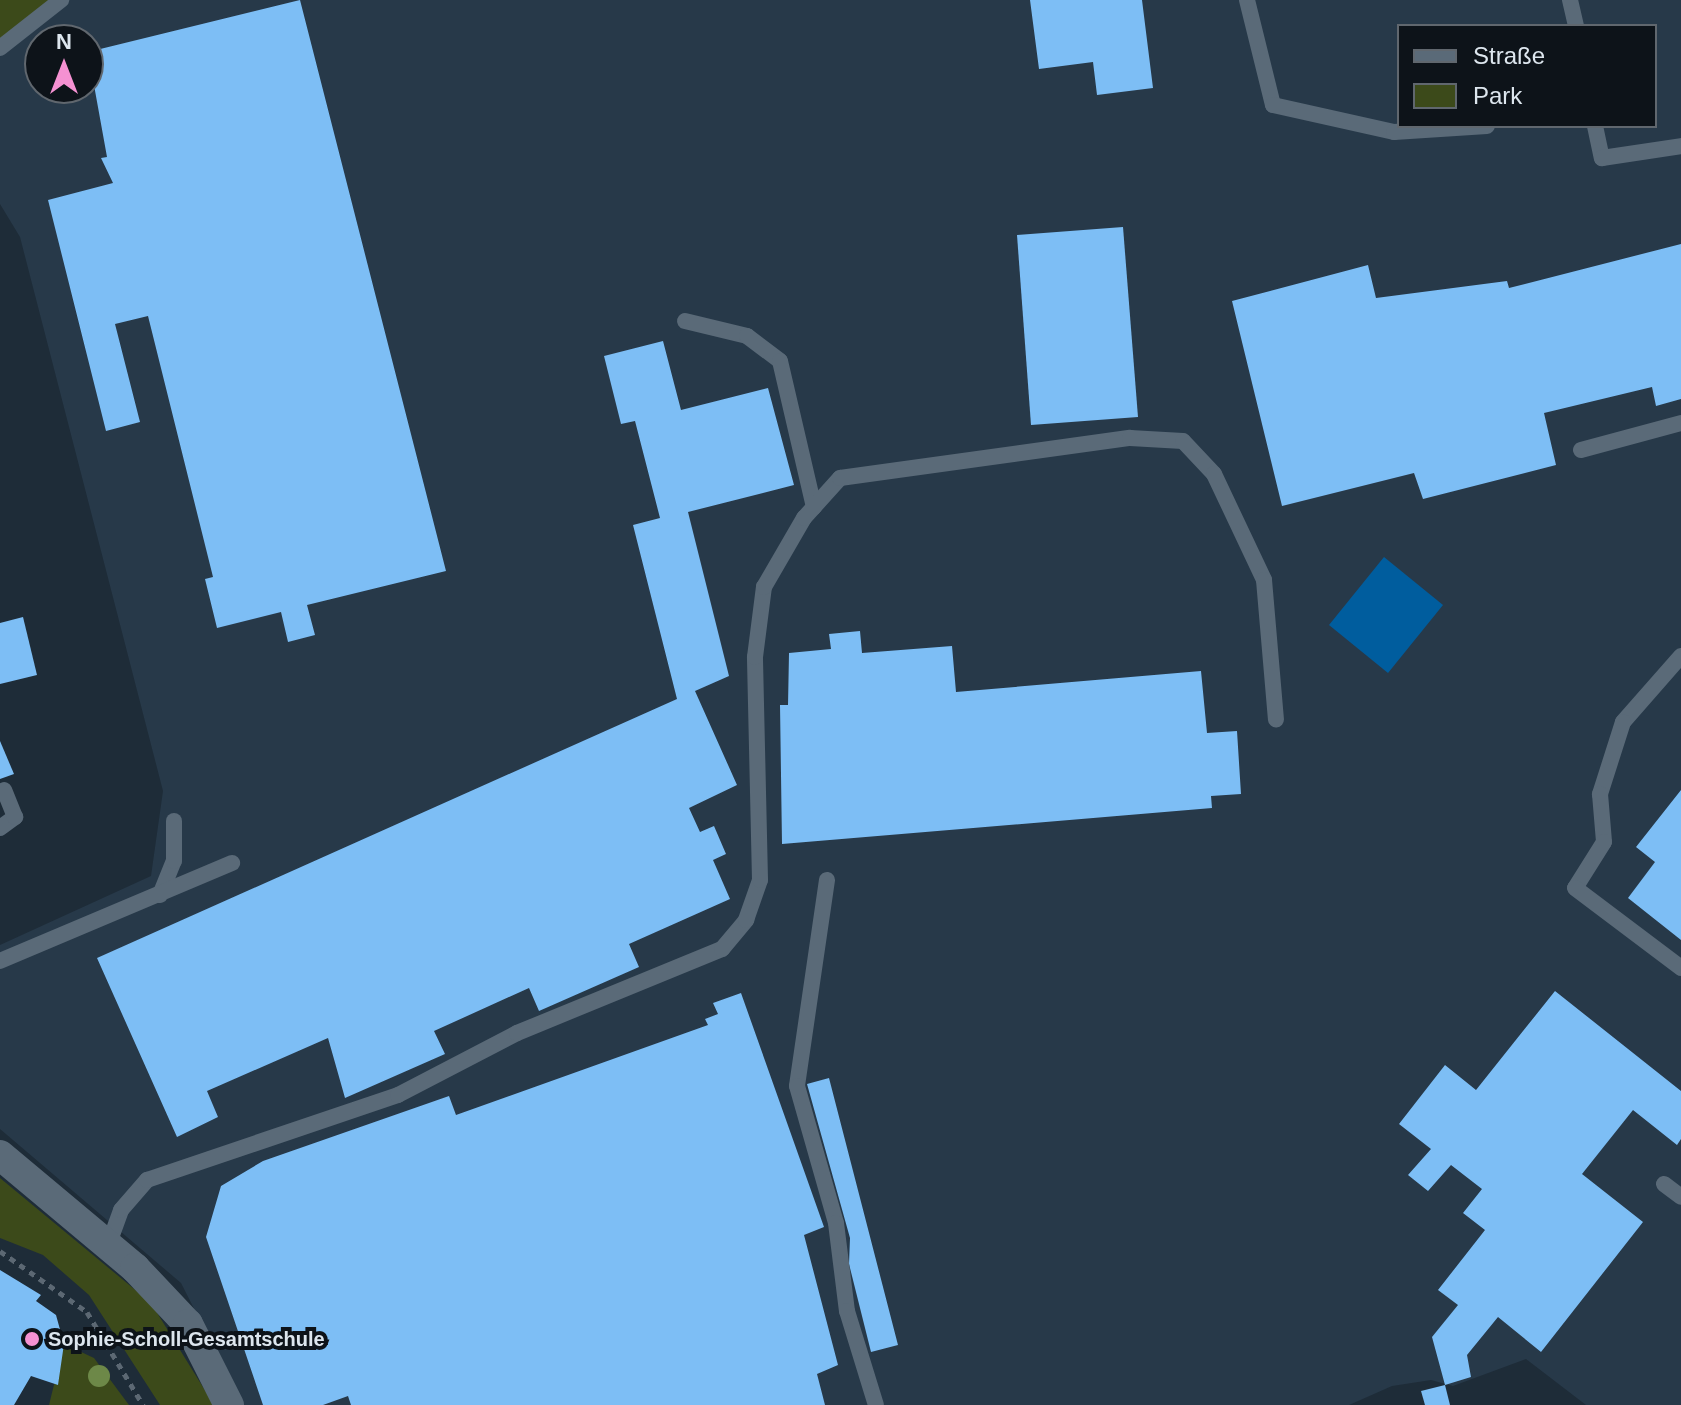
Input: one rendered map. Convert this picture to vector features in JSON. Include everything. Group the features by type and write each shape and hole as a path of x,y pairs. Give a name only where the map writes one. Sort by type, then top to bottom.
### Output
{"street":[{"path":"0,1155 108,1246 188,1324 229,1405"}],"lane":[{"path":"0,48 61,0"},
{"path":"1247,0 1273,105 1394,132 1456,128"},
{"path":"1570,0 1576,24"},
{"path":"1595,128 1602,158 1681,146"},
{"path":"685,321 747,336 780,361 814,507"},
{"path":"1581,450 1681,423"},
{"path":"108,1246 121,1210 147,1180 398,1095 517,1033 722,949 746,920 760,880 755,657 764,587 814,507 840,478 1130,438 1183,441 1214,474 1264,580 1276,719"},
{"path":"1681,656 1623,722 1600,794 1604,842 1575,888 1681,968"},
{"path":"0,828 15,817 4,790"},
{"path":"160,895 174,861 174,821"},
{"path":"0,961 232,863"},
{"path":"827,880 797,1086 836,1223 847,1311 876,1405"},
{"path":"1664,1184 1681,1197"}],"path":[{"path":"0,1251 87,1312 143,1405"}],"shaded area":[{"path":"68,0 1681,0 1681,1405 1586,1405 1526,1359 1453,1386 1431,1380 1392,1386 1349,1405 243,1405 181,1283 0,1129 0,945 151,876 163,791 20,237 0,204 0,49 24,32 24,104 104,104 104,24 35,24"}],"green space":[{"path":"0,0 68,0 35,24 24,24 24,32 0,49"},
{"path":"0,1178 151,1303 214,1405 160,1405 89,1295 43,1255 0,1238"},
{"path":"64,1344 94,1358 129,1405 49,1405"}],"water":[{"path":"1384,557 1443,605 1388,673 1329,625"}],"building":[{"path":"300,0 446,571 307,605 315,635 288,642 281,612 217,628 205,579 213,577 148,316 115,324 140,422 106,431 48,200 113,183 101,158 107,157 97,104 104,104 104,48"},
{"path":"1030,0 1142,0 1153,88 1097,95 1093,62 1039,69"},
{"path":"1123,227 1138,417 1031,425 1017,235"},
{"path":"1681,244 1681,399 1656,406 1652,387 1544,413 1556,465 1423,499 1414,473 1282,506 1232,301 1368,265 1376,298 1507,281 1509,288"},
{"path":"663,341 681,410 768,388 794,485 688,512 729,676 695,691 737,785 689,808 700,832 714,826 726,854 713,860 730,899 629,944 639,967 539,1011 529,988 434,1031 445,1054 345,1098 328,1038 207,1091 218,1117 177,1137 97,958 677,699 633,525 660,518 635,421 621,424 604,356"},
{"path":"23,617 37,675 0,684 0,623"},
{"path":"860,631 862,653 952,646 956,692 1201,671 1207,733 1237,731 1241,794 1211,796 1212,808 782,844 780,705 788,705 789,653 831,649 829,634"},
{"path":"0,741 14,774 0,779"},
{"path":"1681,790 1681,940 1628,898 1655,862 1636,847"},
{"path":"1555,991 1681,1091 1681,1139 1677,1145 1633,1110 1582,1174 1643,1222 1541,1352 1498,1317 1467,1355 1471,1377 1445,1385 1432,1337 1458,1305 1438,1290 1485,1230 1463,1213 1482,1189 1451,1165 1428,1191 1408,1175 1431,1149 1399,1124 1445,1065 1476,1090"},
{"path":"741,993 824,1227 804,1235 838,1365 817,1374 825,1405 351,1405 348,1396 323,1405 263,1405 206,1237 221,1186 263,1161 449,1096 456,1115 708,1025 705,1019 718,1014 713,1003"},
{"path":"829,1078 898,1345 871,1352 849,1264 850,1238 807,1084"},
{"name":"Sophie-Scholl-Gesamtschule","path":"0,1270 41,1295 36,1301 56,1315 64,1344 58,1385 31,1376 14,1405 0,1405"},
{"path":"1445,1385 1450,1405 1425,1405 1421,1391"}],"place":[{"name":"Sophie-Scholl-Gesamtschule","path":"32,1339"}]}
